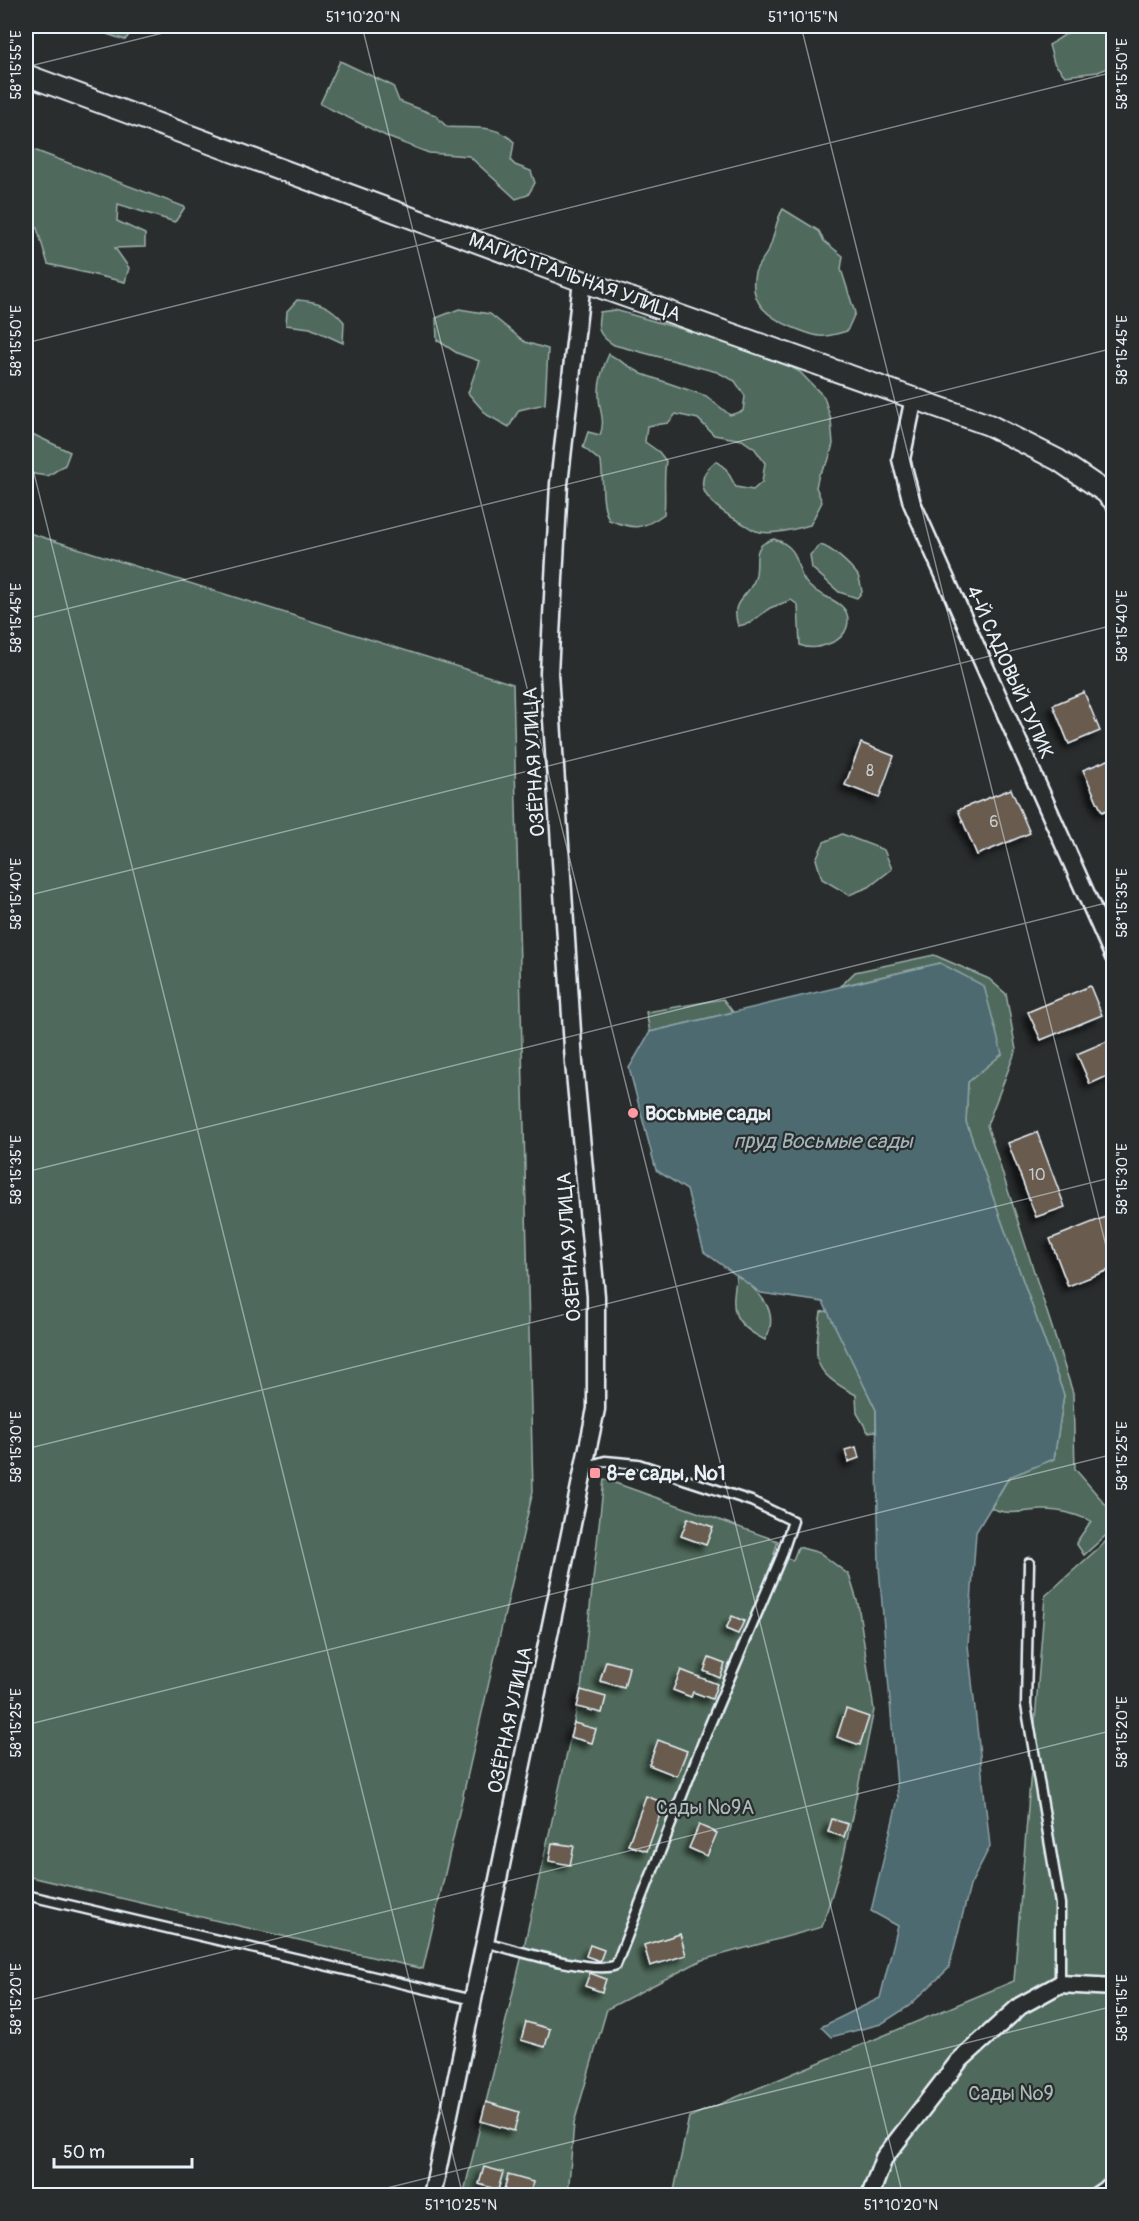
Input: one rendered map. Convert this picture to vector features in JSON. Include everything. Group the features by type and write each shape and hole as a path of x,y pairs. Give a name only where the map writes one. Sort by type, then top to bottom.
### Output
{"street":[{"name":"МАГИСТРАЛЬНАЯ УЛИЦА","path":"26,75 582,281 999,430 1058,460 1105,492 1113,501"},
{"name":"ОЗЁРНАЯ УЛИЦА","path":"432,2196 596,1409 597,1296 574,1063 549,674 559,484 582,281"},
{"name":"4-Й САДОВЫЙ ТУПИК","path":"914,398 901,459 912,503 1113,957"},
{"path":"870,2196 884,2158 959,2061 1020,2006 1060,1984 1113,1987"}],"lane":[{"path":"485,1942 588,1967 609,1968 616,1965 708,1729 781,1557 793,1521 751,1501 638,1464 605,1461 584,1467"},
{"path":"1029,1563 1026,1705 1060,1904 1060,1984"},
{"path":"26,1895 473,2000"},
{"path":"1089,2196 1113,2179"}],"green space":[{"path":"83,26 136,26 125,40"},
{"path":"1078,26 1113,26 1113,66 1098,72 1065,76 1054,63 1049,45"},
{"path":"340,61 393,86 399,101 435,115 447,127 491,129 507,136 514,142 511,161 531,171 535,183 528,195 516,199 469,156 429,153 390,138 320,104"},
{"path":"26,147 185,207 175,222 118,204 117,221 145,234 145,247 115,248 129,268 125,282 48,264 37,228 26,224"},
{"path":"783,209 819,231 824,241 843,256 841,269 855,313 847,331 825,336 809,334 776,319 762,308 758,301 754,284 755,273 769,249"},
{"path":"297,300 324,305 334,312 344,322 343,343 310,328 286,325 287,311"},
{"path":"459,309 490,314 525,342 548,349 545,404 519,410 509,427 487,415 468,393 479,361 457,353 437,340 436,318"},
{"path":"615,310 765,353 800,372 824,397 831,420 833,444 828,462 819,474 816,487 822,502 810,525 768,533 756,531 713,504 703,488 703,479 707,470 716,461 726,469 736,487 753,490 762,482 765,463 755,449 742,440 714,435 698,419 676,414 668,423 647,426 645,442 659,452 666,461 664,514 637,527 609,520 603,499 601,462 583,447 588,432 600,435 602,430 599,385 609,354 642,374 706,396 730,415 743,411 745,396 735,381 717,372 609,342 600,332 600,312"},
{"path":"26,431 70,452 65,465 48,476 26,473"},
{"path":"26,532 513,684 533,1491 423,1969 26,1876"},
{"path":"774,539 790,548 809,586 836,602 846,611 847,627 836,641 816,647 800,645 798,605 791,600 770,608 750,623 738,626 737,605 754,581 758,551 766,542"},
{"path":"820,545 835,553 857,574 862,592 857,598 839,592 812,568 810,555"},
{"path":"842,834 884,850 892,869 869,887 849,895 822,879 816,859 824,842"},
{"path":"934,955 989,979 1006,994 1016,1050 987,1125 1073,1393 1075,1469 1113,1513 1113,1529 1084,1555 1076,1543 1091,1521 1054,1510 1010,1512 991,1508 1009,1477 1054,1459 1064,1395 966,1122 968,1082 1002,1054 940,963 841,986 855,972"},
{"path":"723,999 733,1012 650,1032 646,1012"},
{"path":"737,1274 760,1295 769,1311 770,1330 765,1340 745,1327 736,1314 734,1297"},
{"path":"828,1311 876,1410 876,1431 868,1432 857,1413 856,1395 830,1379 819,1363 817,1343 821,1312"},
{"name":"Сады №9А","path":"604,1479 778,1541 774,1554 793,1560 798,1547 820,1553 849,1575 858,1604 874,1710 844,1855 822,1927 702,1960 607,2009 574,2123 568,2195 463,2196 523,1951 581,1690"},
{"name":"Сады №9","path":"1113,1535 1113,2195 673,2196 689,2117 1014,1981 1045,1596"}],"water":[{"name":"пруд Восьмые сады","path":"940,963 984,986 1002,1054 968,1082 966,1122 1064,1395 1054,1459 1009,1477 976,1532 968,1645 990,1846 970,1886 949,1968 909,2006 881,2024 831,2037 821,2027 880,1998 898,1926 871,1911 898,1799 879,1567 876,1410 823,1302 761,1293 704,1252 687,1190 656,1170 629,1068 650,1032"}],"building":[{"path":"1084,692 1100,731 1069,744 1053,705"},
{"path":"861,743 894,756 879,798 845,785"},
{"path":"1113,758 1114,807 1102,812 1083,770"},
{"path":"1011,789 1030,833 977,855 958,810"},
{"path":"1090,986 1102,1015 1041,1040 1028,1012"},
{"path":"1112,1039 1114,1073 1090,1084 1077,1054"},
{"path":"1037,1132 1065,1207 1036,1217 1008,1143"},
{"path":"1113,1214 1114,1268 1068,1286 1050,1239"},
{"path":"856,1447 859,1458 848,1462 845,1450"},
{"path":"688,1518 713,1527 706,1545 681,1536"},
{"path":"732,1616 744,1621 738,1634 726,1629"},
{"path":"709,1658 725,1664 720,1678 704,1671"},
{"path":"606,1661 629,1667 624,1688 600,1681"},
{"path":"681,1670 717,1684 712,1699 693,1692 691,1697 673,1690"},
{"path":"581,1690 606,1697 602,1713 577,1707"},
{"path":"846,1709 869,1717 860,1745 837,1737"},
{"path":"574,1723 596,1729 592,1743 570,1737"},
{"path":"658,1740 687,1751 677,1776 649,1765"},
{"path":"646,1796 664,1803 647,1851 628,1845"},
{"path":"832,1819 848,1824 844,1837 828,1832"},
{"path":"699,1825 717,1833 707,1856 689,1848"},
{"path":"552,1843 574,1846 570,1865 549,1861"},
{"path":"680,1934 686,1955 650,1966 644,1945"},
{"path":"590,1945 604,1950 600,1961 586,1956"},
{"path":"590,1973 606,1979 602,1992 585,1986"},
{"path":"526,2022 550,2029 545,2047 521,2040"},
{"path":"486,2102 519,2112 514,2131 481,2121"},
{"path":"484,2167 503,2172 498,2190 479,2184"},
{"path":"508,2175 533,2182 530,2196 504,2190"}],"place":[{"name":"Восьмые сады","path":"633,1113"},
{"name":"8-е сады, №1","path":"595,1473"}]}
